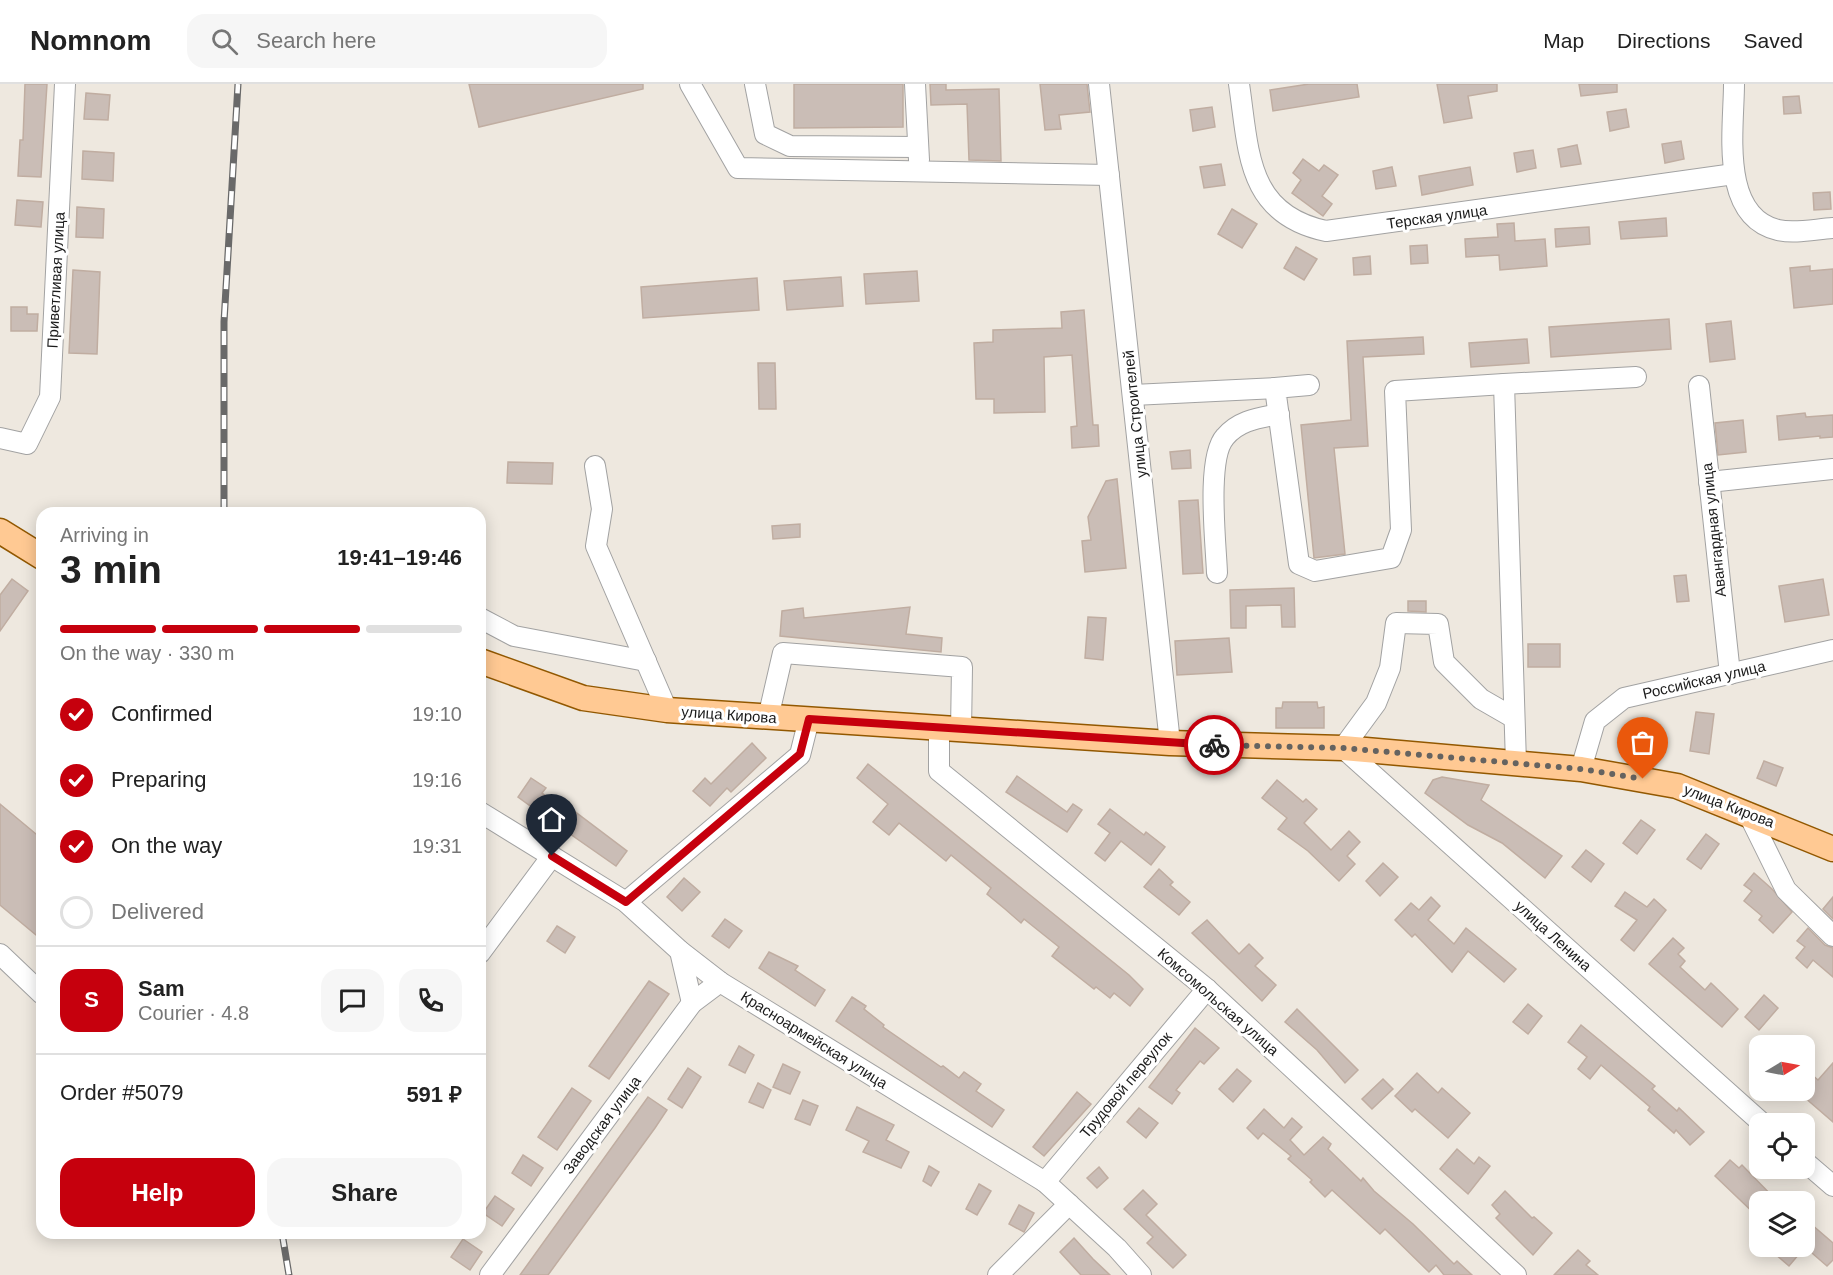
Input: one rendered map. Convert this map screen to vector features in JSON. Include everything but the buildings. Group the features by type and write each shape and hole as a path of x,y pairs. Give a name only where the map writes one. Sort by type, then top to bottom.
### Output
{"main road":[{"path":"0,531 36,553"},
{"name":"улица Кирова","path":"486,663 583,698 667,710 1170,743 1343,748 1581,769 1677,786 1833,849"}],"street":[{"name":"Приветливая улица","path":"0,438 27,444 50,397 65,84"},
{"path":"690,84 738,168 1109,175"},
{"path":"755,84 765,134 790,146 918,147"},
{"path":"915,84 919,172"},
{"name":"Терская улица","path":"1239,84 1250,163 1265,196 1292,220 1326,231 1734,174"},
{"path":"1734,84 1734,174 1746,206 1771,228 1781,231 1833,228"},
{"name":"улица Строителей","path":"1105,85 1109,175 1170,743"},
{"path":"1275,388 1299,564 1315,571 1391,558 1401,530 1395,391 1636,376"},
{"path":"1504,384 1516,763"},
{"path":"1133,395 1309,385"},
{"name":"Авангардная улица","path":"1699,386 1730,674"},
{"path":"1217,573 1213,476 1224,438 1247,420 1279,414"},
{"path":"595,466 602,509 596,546 667,710"},
{"path":"1709,482 1833,469"},
{"path":"486,621 514,636 646,661"},
{"path":"1343,748 1376,703 1390,668 1396,623 1438,624 1444,662 1481,699 1514,718"},
{"name":"Российская улица","path":"1581,769 1595,721 1624,698 1833,650"},
{"path":"768,718 783,653 962,667 950,730"},
{"path":"626,902 800,754 809,719"},
{"name":"Комсомольская улица","path":"950,730 939,771 1207,989 1516,1275"},
{"name":"улица Ленина","path":"1343,748 1751,1113"},
{"path":"1748,813 1786,890 1833,936"},
{"name":"Красноармейская улица","path":"486,816 626,902 680,951 720,982 1045,1182 1117,1248 1141,1275"},
{"path":"486,945 552,856"},
{"path":"680,951 692,1003"},
{"path":"0,954 36,988"},
{"name":"Заводская улица","path":"490,1275 692,1003 720,982"},
{"name":"Трудовой переулок","path":"1045,1182 1207,989"},
{"path":"1815,1170 1833,1186"},
{"path":"998,1275 1070,1204"}],"railway":[{"path":"224,507 224,322 238,84"},
{"path":"283,1239 289,1275"}],"way so far":[{"path":"1214,745 1343,748 1581,769 1643,779"}],"route":[{"path":"552,856 626,902 800,754 809,719 1214,745"}]}
